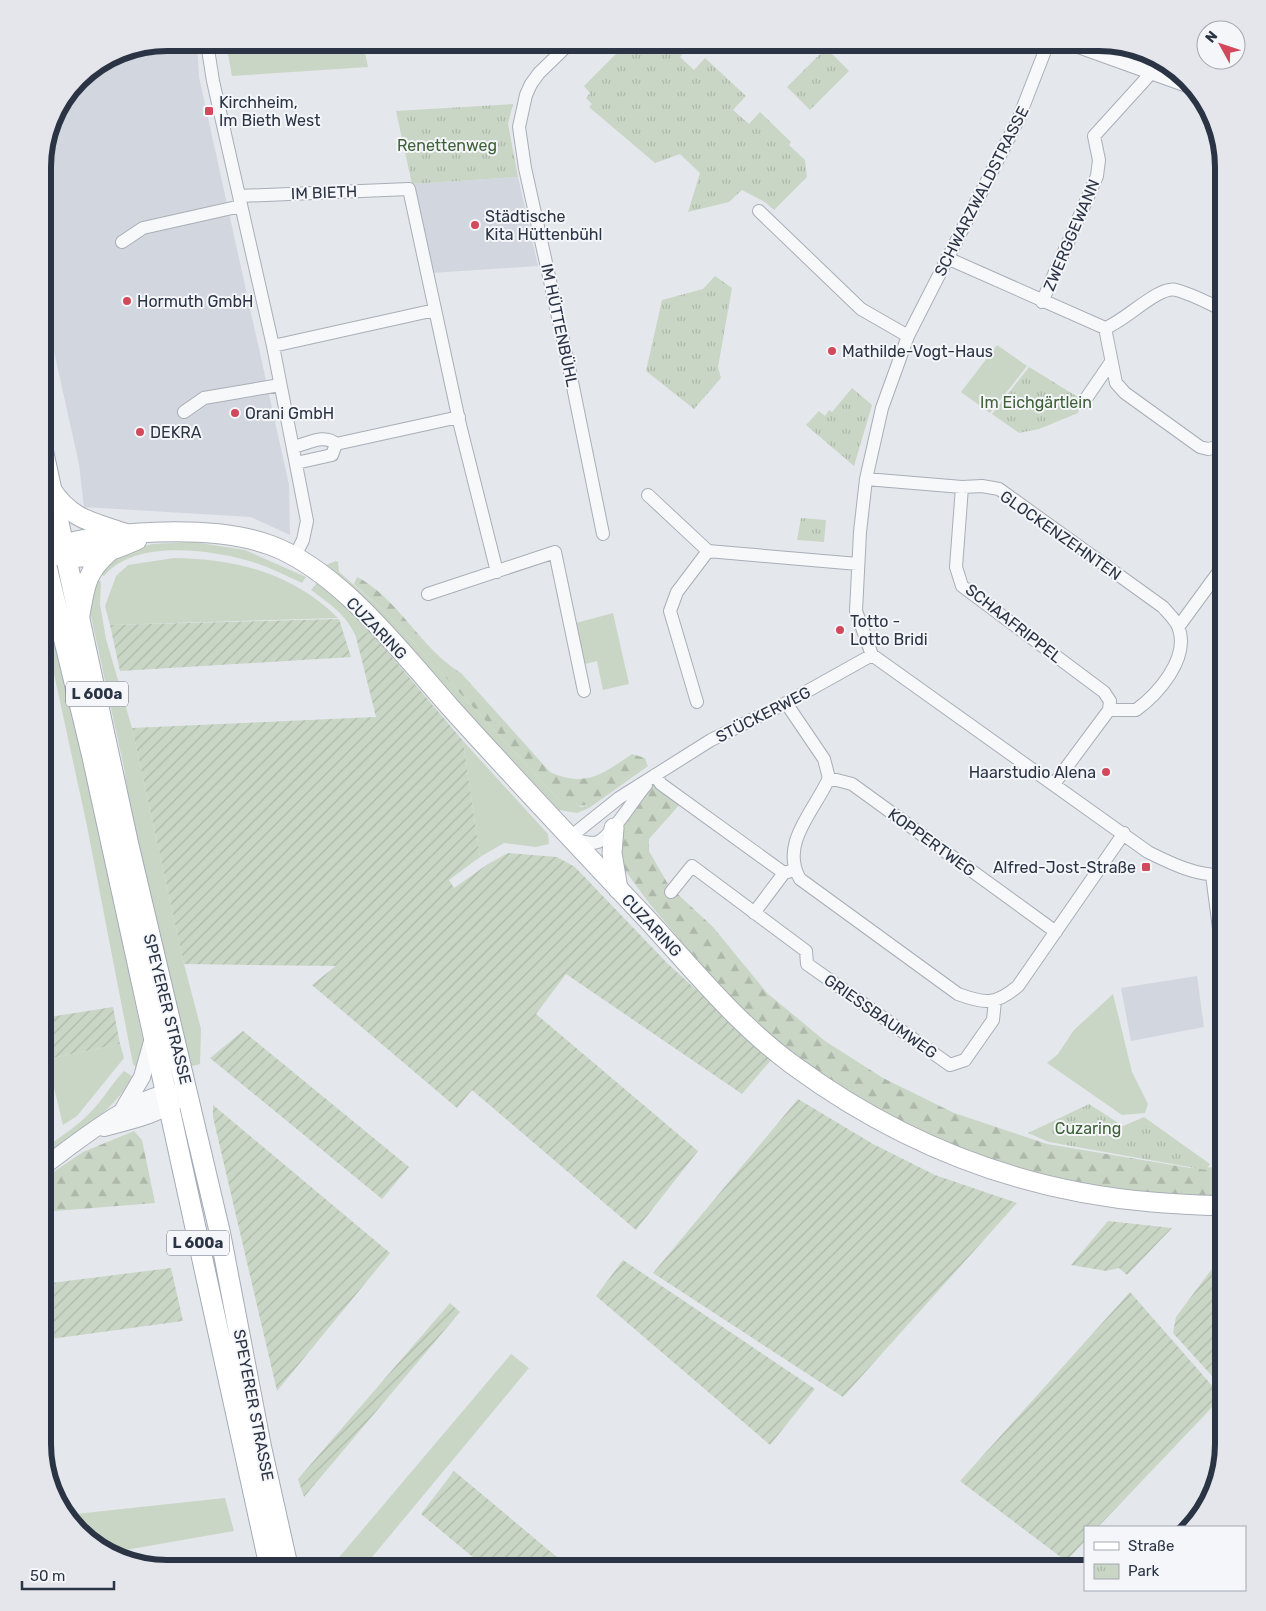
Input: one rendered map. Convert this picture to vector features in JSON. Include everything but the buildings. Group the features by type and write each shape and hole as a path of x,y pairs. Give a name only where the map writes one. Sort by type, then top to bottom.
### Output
{"main road":[{"path":"51,489 62,504 76,516 131,535"},
{"name":"SPEYERER STRASSE","path":"51,489 141,899 222,1242 261,1447 286,1560"},
{"name":"CUZARING","path":"65,551 131,535 196,532 237,536 270,545 295,556 329,581 383,631 569,838 740,1021 762,1040 835,1094 913,1139 959,1158 1074,1191 1149,1202 1215,1206"},
{"name":"CUZARING","path":"51,551 109,552 153,533"},
{"path":"79,619 87,577 95,565 109,552"},
{"name":"SPEYERER STRASSE","path":"51,583 71,662 268,1560"},
{"path":"614,828 612,853 618,889"}],"street":[{"path":"208,51 213,81 273,346 307,521 303,540 295,556"},
{"name":"IM HÜTTENBÜHL","path":"562,51 539,73 531,84 526,95 519,127 525,168 603,534"},
{"name":"SCHWARZWALDSTRASSE","path":"872,655 856,611 858,564 866,479 882,408 908,336 1018,120 1045,51"},
{"path":"1113,52 1173,79"},
{"name":"ZWERGGEWANN","path":"1042,302 1097,176 1100,160 1094,136 1153,71"},
{"name":"IM BIETH","path":"122,242 143,228 240,201 410,189 435,310"},
{"path":"759,211 861,309 908,336"},
{"name":"ZWERGGEWANN","path":"947,258 1042,302 1105,328"},
{"path":"1215,306 1175,289 1162,291 1116,324 1105,328 1116,383 1125,394 1200,447 1215,447"},
{"path":"273,346 435,310 497,572"},
{"path":"1083,403 1111,362"},
{"path":"184,412 204,398 280,385"},
{"path":"336,444 459,417"},
{"path":"293,447 321,438 330,439 336,444"},
{"path":"296,463 332,455 336,444"},
{"name":"GLOCKENZEHNTEN","path":"866,479 962,487 982,486 999,489 1164,607 1179,626"},
{"name":"SCHAAFRIPPEL","path":"962,487 956,567 962,586 1104,692 1110,701 1109,710"},
{"path":"648,496 708,551 858,564"},
{"path":"696,702 670,611 677,592 708,551"},
{"path":"428,594 555,552 584,691"},
{"path":"1054,784 1109,710 1136,710 1158,690 1179,658 1182,638 1179,626 1215,578"},
{"path":"872,655 1148,852 1180,868 1215,874"},
{"name":"STÜCKERWEG","path":"569,838 619,798 711,740 786,703 872,655"},
{"path":"754,913 789,872 796,836 829,778 824,759 786,703"},
{"path":"654,775 661,784 800,879 958,994 979,1002 995,1001 1003,998 1018,986 1124,834"},
{"name":"STÜCKERWEG","path":"569,838 587,842 599,842 614,828 654,775"},
{"name":"KOPPERTWEG","path":"829,778 852,784 1056,932"},
{"name":"GRIESSBAUMWEG","path":"672,892 692,866 806,952 807,964 950,1064 964,1060 993,1020 995,1001"},
{"path":"121,1112 142,1077 153,1036"},
{"path":"51,1161 121,1112 167,1100 188,1092"},
{"path":"94,1131 141,1118 167,1100"}],"shaded area":[{"path":"197,51 199,77 289,485 290,535 251,517 84,507 79,464 51,338 51,160 55,137 63,116 75,97 85,85 109,67 145,53"},
{"name":"Städtische Kita Hüttenbühl","path":"518,177 538,266 432,273 412,184"},
{"path":"1197,976 1204,1027 1131,1041 1121,988"}],"green space":[{"path":"227,51 365,51 368,67 232,76"},
{"path":"619,51 686,51 680,57 694,70 705,58 746,96 733,110 749,124 760,112 791,142 789,145 805,160 807,177 774,210 765,202 742,190 729,202 688,212 700,173 680,154 655,163 589,107 592,104 586,98 590,93 584,86"},
{"path":"823,51 829,51 849,71 810,110 787,87"},
{"name":"Renettenweg","path":"513,104 508,124 518,177 412,184 396,111"},
{"path":"715,276 732,288 718,367 721,378 694,409 646,371 662,300 703,289"},
{"path":"997,345 1027,366 990,413 961,392"},
{"name":"Im Eichgärtlein","path":"1029,367 1081,399 1078,413 1039,429 1019,433 992,414"},
{"path":"852,388 872,405 854,466 806,425 819,411 825,416 829,410 832,412"},
{"path":"801,518 826,520 824,542 797,540"},
{"path":"194,542 245,550 306,577 302,583 267,567 239,558 198,551 176,550 135,556 118,564 104,576 97,569 114,555 152,544"},
{"path":"174,558 220,561 262,572 302,590 338,618 110,625 105,606 116,576 128,565"},
{"path":"338,562 339,572 385,612 559,800 582,807 588,805 647,764 648,766 589,808 577,813 559,810 419,660 324,568 326,565"},
{"path":"357,577 384,597 434,651 461,673 550,772 562,777 584,779 603,773 632,754 645,758 647,764 589,805 575,806 559,800 385,612 354,584"},
{"path":"97,579 101,582 100,604 106,639 132,728 184,964 201,1029 200,1064 189,1067 130,807 124,768 89,607"},
{"path":"317,583 348,608 370,631 356,637 343,616 311,590"},
{"path":"51,600 144,1045 137,1069 133,1064 87,826 51,660"},
{"path":"613,613 629,684 603,690 597,661 585,664 576,623"},
{"path":"339,619 351,657 120,671 110,625"},
{"path":"370,631 463,741 480,857 449,880 454,888 488,864 508,853 557,857 575,867 667,963 772,1059 742,1094 566,974 536,1014 698,1151 636,1230 472,1090 457,1108 312,985 336,966 184,964 132,728 376,717 356,637"},
{"path":"463,741 548,834 549,844 536,847 504,843 480,857"},
{"path":"654,780 681,803 649,839 649,851 669,886 713,927 767,993 825,1041 883,1078 954,1113 1047,1144 1190,1168 1215,1167 1215,1197 1090,1189 974,1157 888,1115 817,1072 777,1041 726,995 649,903 621,865 619,852 624,822"},
{"path":"1113,994 1132,1072 1148,1104 1145,1113 1122,1115 1047,1063 1058,1054 1074,1030"},
{"path":"113,1007 120,1044 51,1058 51,1017"},
{"path":"243,1031 409,1167 382,1199 210,1058"},
{"path":"120,1044 124,1058 77,1116 63,1125 51,1076 51,1058"},
{"path":"124,1071 132,1076 125,1089 105,1111 81,1131 51,1152 51,1143 85,1118 101,1101"},
{"path":"798,1099 873,1144 935,1175 1017,1203 843,1397 653,1273"},
{"name":"Cuzaring","path":"1089,1104 1123,1126 1144,1117 1210,1164 1206,1170 1049,1142 1028,1133"},
{"path":"213,1105 390,1253 277,1391 213,1117"},
{"path":"134,1131 142,1140 155,1203 51,1211 51,1174 83,1152"},
{"path":"1108,1221 1172,1228 1127,1275 1119,1268 1106,1271 1071,1265"},
{"path":"623,1260 815,1389 770,1445 596,1296"},
{"path":"1215,1265 1215,1379 1173,1333 1176,1317"},
{"path":"171,1268 183,1321 51,1339 51,1283"},
{"path":"1130,1292 1215,1389 1215,1404 1099,1526 1084,1526 1084,1542 1067,1560 960,1481"},
{"path":"450,1303 460,1312 304,1497 298,1479"},
{"path":"511,1354 529,1368 370,1560 337,1560"},
{"path":"454,1471 560,1560 476,1560 421,1514"},
{"path":"225,1498 234,1531 122,1551 97,1536 75,1514"}],"place":[{"name":"Kirchheim, Im Bieth West","path":"209,111"},
{"name":"Städtische Kita Hüttenbühl","path":"475,225"},
{"name":"Hormuth GmbH","path":"127,301"},
{"name":"Mathilde-Vogt-Haus","path":"832,351"},
{"name":"Orani GmbH","path":"235,413"},
{"name":"DEKRA","path":"140,432"},
{"name":"Totto - Lotto Bridi","path":"840,630"},
{"name":"Haarstudio Alena","path":"1106,772"},
{"name":"Alfred-Jost-Straße","path":"1146,867"}]}
